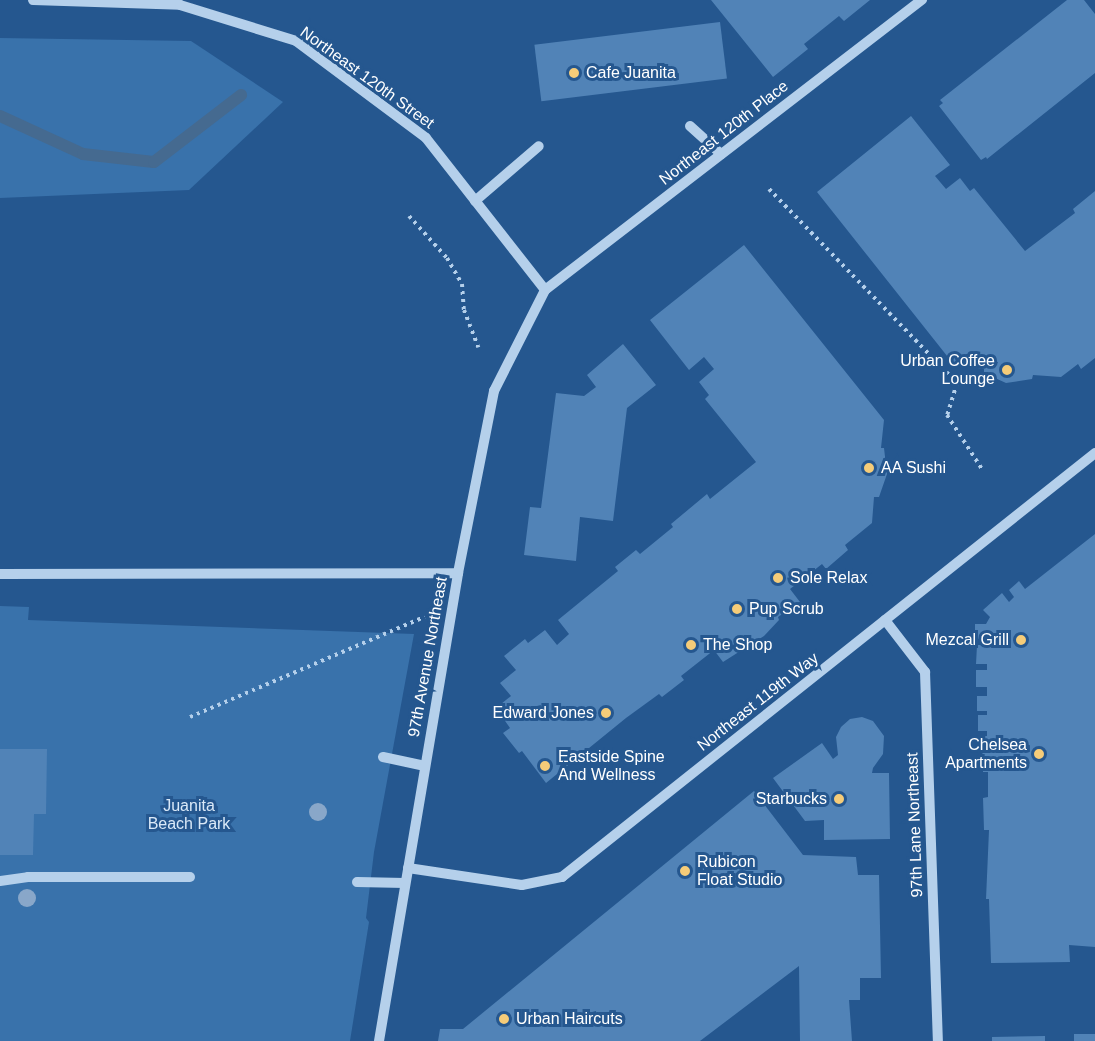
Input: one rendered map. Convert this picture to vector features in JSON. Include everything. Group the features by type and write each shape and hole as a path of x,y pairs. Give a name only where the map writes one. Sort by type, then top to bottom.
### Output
{"street":[{"name":"Northeast 120th Street","path":"33,0 180,3 296,41 426,138 545,290"},
{"name":"Northeast 120th Place","path":"545,290 922,0"},
{"path":"690,126 721,154"},
{"path":"476,201 539,146"},
{"name":"97th Avenue Northeast","path":"379,1041 458,573 494,391 545,290"},
{"name":"Northeast 119th Way","path":"408,868 522,885 562,877 1095,453"},
{"path":"0,574 458,573"},
{"name":"97th Lane Northeast","path":"885,620 925,672 938,1041"},
{"path":"383,758 425,765"},
{"path":"0,881 28,877 190,877"},
{"path":"357,882 405,883"}],"path":[{"path":"769,189 957,383 947,415 982,469"},
{"path":"409,216 447,258 462,284 464,310 478,347"},
{"path":"190,717 428,616"}],"green space":[{"path":"0,38 191,41 283,102 189,190 0,198"},
{"name":"Juanita Beach Park","path":"0,606 29,607 28,620 414,634 374,852 366,918 369,922 350,1041 0,1041"}],"building":[{"path":"711,0 870,0 844,21 839,16 804,44 808,49 773,77"},
{"path":"1067,0 1084,0 1095,14 1095,73 987,159 986,157 981,160 939,106 943,103 940,100"},
{"path":"720,22 727,79 541,101 534,45"},
{"path":"911,116 950,165 935,176 946,189 960,178 970,191 974,188 1025,251 1075,213 1073,209 1095,191 1095,358 1081,369 1078,364 1061,377 1033,375 1032,379 1006,383 984,373 984,369 955,366 817,192"},
{"path":"744,245 884,420 881,448 884,448 887,474 879,497 874,497 872,523 845,545 848,550 826,569 822,564 790,589 800,602 778,617 779,620 764,636 723,662 714,650 681,676 684,680 662,697 659,694 626,718 546,783 522,751 519,753 503,733 510,728 496,708 511,696 500,683 516,670 504,656 525,639 528,643 545,630 557,645 569,634 558,620 618,571 615,567 636,550 640,554 673,527 671,524 707,494 710,499 756,462 705,399 709,395 699,382 714,369 704,357 689,370 650,320"},
{"path":"623,344 656,385 627,408 613,521 580,517 576,561 524,555 530,507 541,508 556,393 584,396 596,387 587,375"},
{"name":"Chelsea Apartments","path":"1095,534 1095,947 1069,945 1070,962 991,963 989,899 986,899 989,830 984,830 983,798 988,797 988,772 983,772 982,736 987,736 987,731 978,731 978,715 987,715 987,711 977,711 977,696 987,696 987,687 976,687 976,670 987,670 987,664 976,664 977,645 986,645 986,639 975,639 975,624 986,624 990,617 983,610 1002,593 1009,602 1014,597 1009,590 1019,581 1025,589"},
{"name":"Starbucks","path":"862,717 873,721 884,736 883,754 872,773 889,773 890,839 824,840 824,820 805,821 773,778 822,743 833,759 838,755 836,737 841,727 850,719"},
{"path":"0,749 47,749 46,814 34,814 33,855 0,855"},
{"path":"754,791 803,855 856,857 858,875 879,875 881,978 860,978 860,1000 849,1000 852,1041 800,1041 799,966 700,1041 438,1041 440,1029 463,1029"},
{"path":"1074,1034 1095,1034 1095,1041 1074,1041"},
{"path":"1045,1036 1045,1041 992,1041 992,1037"}],"waterway":[{"path":"0,116 83,154 154,162 241,95"}],"place":[{"name":"Cafe Juanita","path":"574,73"},
{"name":"Urban Coffee Lounge","path":"1007,370"},
{"name":"AA Sushi","path":"869,468"},
{"name":"Sole Relax","path":"778,578"},
{"name":"Pup Scrub","path":"737,609"},
{"name":"Mezcal Grill","path":"1021,640"},
{"name":"The Shop","path":"691,645"},
{"name":"Edward Jones","path":"606,713"},
{"name":"Chelsea Apartments","path":"1039,754"},
{"name":"Eastside Spine And Wellness","path":"545,766"},
{"name":"Starbucks","path":"839,799"},
{"name":"Rubicon Float Studio","path":"685,871"},
{"name":"Urban Haircuts","path":"504,1019"}]}
